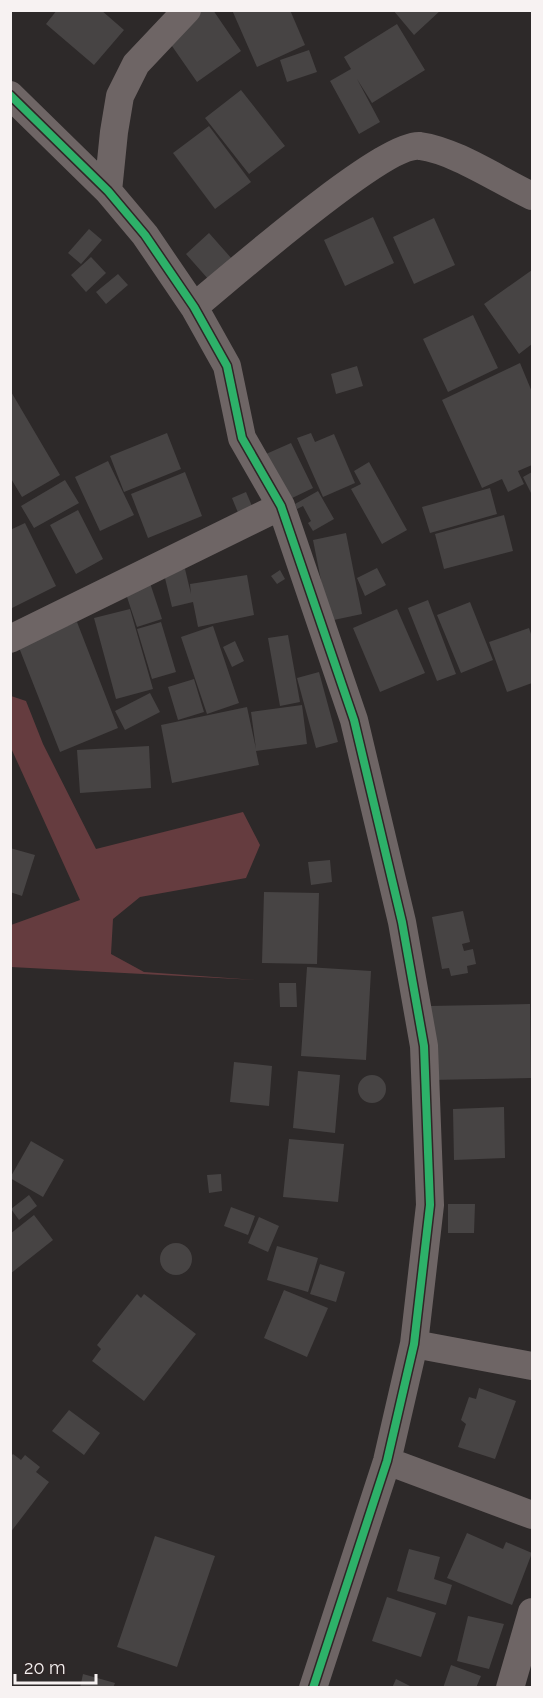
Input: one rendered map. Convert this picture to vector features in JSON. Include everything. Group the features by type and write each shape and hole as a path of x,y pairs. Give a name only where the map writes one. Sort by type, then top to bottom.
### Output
{"street":[{"path":"108,191 120,96 136,64 187,10"},
{"path":"10,95 108,191 145,235 194,307 227,366 242,438 281,506 354,720 402,922 424,1046 430,1205 414,1344 387,1461 313,1688"},
{"path":"194,307 314,207 394,153 417,146 442,151 532,196"},
{"path":"10,639 281,506"},
{"path":"414,1344 532,1366"},
{"path":"387,1461 532,1515"},
{"path":"510,1688 532,1612"}],"shaded area":[{"path":"11,696 26,701 43,744 96,849 243,812 260,845 246,878 140,897 113,919 111,954 144,972 257,980 11,967 11,925 80,900 11,748"}],"building":[{"path":"57,10 101,10 124,30 94,65 46,24"},
{"path":"202,10 213,10 241,51 197,82 165,36"},
{"path":"232,10 290,10 305,45 257,67"},
{"path":"393,10 441,10 414,35"},
{"path":"397,24 425,70 372,103 357,79 380,122 359,134 330,81 351,69 344,57"},
{"path":"309,50 317,72 287,82 280,60"},
{"path":"241,90 285,146 249,174 205,118"},
{"path":"209,126 251,182 215,209 173,153"},
{"path":"373,217 394,263 345,286 324,240"},
{"path":"434,218 455,265 414,284 393,237"},
{"path":"89,229 102,240 81,264 68,253"},
{"path":"209,233 232,259 209,280 186,254"},
{"path":"91,257 106,273 86,292 71,275"},
{"path":"532,270 532,344 519,354 484,304"},
{"path":"118,274 128,285 106,304 96,292"},
{"path":"473,315 498,368 448,392 423,339"},
{"path":"520,363 532,392 532,465 518,471 524,484 508,492 502,479 482,488 442,400"},
{"path":"357,366 363,386 336,394 331,374"},
{"path":"10,390 60,475 22,497 10,477"},
{"path":"167,433 181,469 124,492 110,456"},
{"path":"311,433 315,442 334,434 355,483 323,497 297,438"},
{"path":"291,443 313,488 288,500 266,454"},
{"path":"108,461 134,515 100,531 75,477"},
{"path":"369,462 407,530 382,544 351,489 361,484 354,471"},
{"path":"185,472 202,516 148,538 131,494"},
{"path":"532,472 532,495 523,477"},
{"path":"65,480 79,503 34,528 21,506"},
{"path":"490,488 497,514 430,533 422,507"},
{"path":"318,491 334,519 313,531 308,523 311,521 303,506 297,509 295,504"},
{"path":"246,492 255,513 241,520 232,498"},
{"path":"78,510 103,559 76,574 50,525"},
{"path":"504,515 513,551 444,569 435,534"},
{"path":"25,523 56,586 10,609 10,530"},
{"path":"346,533 362,614 329,621 313,540"},
{"path":"377,568 386,585 365,596 357,578"},
{"path":"185,569 191,594 190,584 247,575 254,615 198,627 193,602 172,607 164,574"},
{"path":"280,570 285,579 277,584 271,576"},
{"path":"150,583 162,619 137,627 125,591"},
{"path":"428,600 456,674 437,681 408,608"},
{"path":"470,602 493,660 461,673 437,615"},
{"path":"130,609 153,689 116,699 94,618"},
{"path":"397,609 425,673 380,692 353,628"},
{"path":"77,622 118,728 60,752 18,645"},
{"path":"161,622 176,672 152,679 137,629"},
{"path":"213,626 239,703 207,714 181,637"},
{"path":"529,628 532,637 532,683 507,692 489,642"},
{"path":"288,635 300,702 280,706 268,638"},
{"path":"235,641 244,661 232,667 223,647"},
{"path":"319,672 338,742 316,748 297,678"},
{"path":"194,679 204,712 178,720 168,687"},
{"path":"150,693 160,712 125,730 115,711"},
{"path":"302,705 307,744 256,751 259,765 172,783 161,725 247,707 256,749 251,712"},
{"path":"149,746 151,788 80,793 77,750"},
{"path":"10,848 35,855 22,896 10,892"},
{"path":"330,860 332,882 311,885 308,862"},
{"path":"264,892 319,893 317,964 262,963"},
{"path":"463,911 470,942 462,944 464,951 473,949 476,964 467,966 468,973 451,976 449,968 442,969 432,917"},
{"path":"307,967 371,971 366,1060 301,1056"},
{"path":"279,983 296,983 297,1007 280,1007"},
{"path":"530,1004 531,1078 430,1080 429,1006"},
{"path":"234,1062 272,1066 269,1106 230,1102"},
{"path":"298,1071 340,1075 335,1133 293,1128"},
{"path":"372,1075 382,1079 386,1089 382,1099 372,1103 362,1099 358,1089 362,1079"},
{"path":"504,1107 505,1158 454,1160 453,1109"},
{"path":"289,1139 344,1144 338,1202 283,1197"},
{"path":"31,1141 64,1160 43,1197 10,1178"},
{"path":"221,1174 222,1191 209,1193 207,1175"},
{"path":"29,1195 37,1206 19,1220 11,1209"},
{"path":"448,1204 475,1204 474,1233 448,1233"},
{"path":"231,1207 255,1216 248,1235 224,1226"},
{"path":"34,1215 53,1240 10,1274 10,1234"},
{"path":"259,1217 279,1226 268,1252 248,1243"},
{"path":"176,1243 187,1248 192,1259 187,1270 176,1275 165,1270 160,1259 165,1248"},
{"path":"277,1246 318,1258 308,1292 267,1280"},
{"path":"320,1264 345,1272 336,1302 310,1294"},
{"path":"284,1290 328,1308 307,1357 264,1338"},
{"path":"137,1294 141,1298 144,1294 196,1334 144,1401 92,1361 101,1349 97,1345"},
{"path":"479,1388 516,1401 495,1459 458,1447 466,1424 461,1420 469,1397 476,1399"},
{"path":"69,1410 100,1433 84,1455 52,1431"},
{"path":"13,1454 21,1460 25,1455 40,1467 36,1472 49,1482 10,1533 10,1457"},
{"path":"467,1533 503,1549 506,1542 532,1553 512,1605 447,1578"},
{"path":"155,1536 215,1556 177,1667 117,1647"},
{"path":"409,1549 440,1557 434,1579 452,1585 446,1605 397,1591"},
{"path":"387,1597 436,1613 421,1657 372,1641"},
{"path":"468,1616 504,1624 489,1669 457,1661"},
{"path":"451,1665 481,1676 476,1688 443,1688"},
{"path":"83,1674 115,1683 113,1688 80,1688"},
{"path":"396,1679 414,1688 392,1688"}],"cycle path":[{"path":"10,95 108,191 145,235 194,307 227,366 242,438 281,506 354,720 402,922 424,1046 430,1205 414,1344 387,1461 313,1688"}]}
